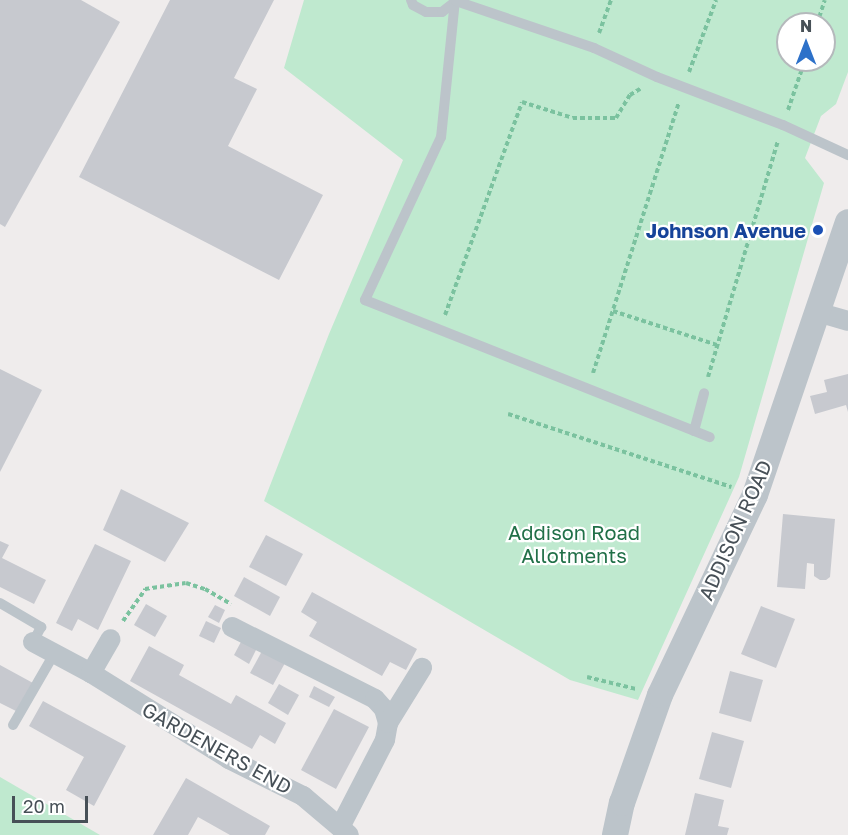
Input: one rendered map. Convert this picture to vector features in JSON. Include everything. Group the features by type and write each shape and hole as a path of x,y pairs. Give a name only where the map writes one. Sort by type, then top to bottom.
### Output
{"street":[{"name":"ADDISON ROAD","path":"615,835 622,803 660,695 755,495 848,222"},
{"path":"817,312 848,321"},
{"path":"232,627 375,699 384,709 388,723"},
{"path":"91,674 111,639"},
{"name":"GARDENERS END","path":"33,642 91,674 186,734 303,796 344,831 385,740 388,723 422,668"}],"lane":[{"path":"411,0 413,5 426,12 442,12 455,0"},
{"path":"455,0 594,48 657,77 783,124 848,155"},
{"path":"359,312 441,137 455,0"},
{"path":"366,300 710,437"},
{"path":"694,431 704,393"},
{"path":"0,603 41,627 33,642"},
{"path":"13,725 54,654"}],"path":[{"path":"594,48 611,0"},
{"path":"588,389 684,86 716,0"},
{"path":"704,393 783,124 801,72"},
{"path":"439,330 522,102 573,118 616,118 630,95 657,77"},
{"path":"613,311 717,345"},
{"path":"508,414 755,495"},
{"path":"111,639 145,589 186,583 205,589 237,608 232,627"},
{"path":"587,677 660,695"}],"green space":[{"name":"Addison Road Allotments","path":"304,0 848,0 848,72 836,104 821,116 805,158 824,183 739,477 638,700 570,680 264,501 329,334 403,160 284,68"},
{"path":"0,777 100,835 0,835"}],"building":[{"path":"0,0 81,0 120,22 5,227 0,224"},
{"path":"170,0 274,0 234,78 257,89 228,146 323,195 279,280 79,177"},
{"path":"0,369 42,390 0,472"},
{"path":"848,374 848,412 846,405 815,414 810,396 827,392 824,380"},
{"path":"121,489 189,523 165,562 103,530"},
{"path":"783,514 835,519 830,577 826,580 820,580 814,576 814,564 807,563 805,589 777,587"},
{"path":"266,535 303,554 286,586 249,567"},
{"path":"0,541 9,545 2,558 46,580 34,604 0,587"},
{"path":"95,544 131,561 98,630 78,619 72,631 56,623"},
{"path":"244,577 280,597 270,616 234,596"},
{"path":"312,592 417,649 406,670 390,662 382,676 309,636 317,622 301,612"},
{"path":"146,604 167,616 155,637 134,625"},
{"path":"215,605 225,610 219,623 208,617"},
{"path":"761,606 795,619 776,668 741,654"},
{"path":"206,621 221,628 214,643 199,636"},
{"path":"242,640 257,648 249,664 234,655"},
{"path":"149,646 184,665 179,675 231,704 236,695 286,723 275,744 260,735 252,749 130,681"},
{"path":"262,651 285,663 273,685 250,673"},
{"path":"0,665 33,683 18,712 0,703"},
{"path":"730,671 763,680 751,722 719,713"},
{"path":"279,684 299,695 288,715 268,703"},
{"path":"314,686 335,697 329,707 309,697"},
{"path":"43,701 126,746 94,806 66,790 84,757 29,726"},
{"path":"334,709 369,727 336,789 301,770"},
{"path":"712,732 744,741 731,788 699,779"},
{"path":"186,778 270,826 265,835 230,835 198,817 188,835 153,835"},
{"path":"695,793 724,800 718,826 729,828 727,835 685,835"}],"place":[{"name":"Johnson Avenue","path":"818,230"}]}
